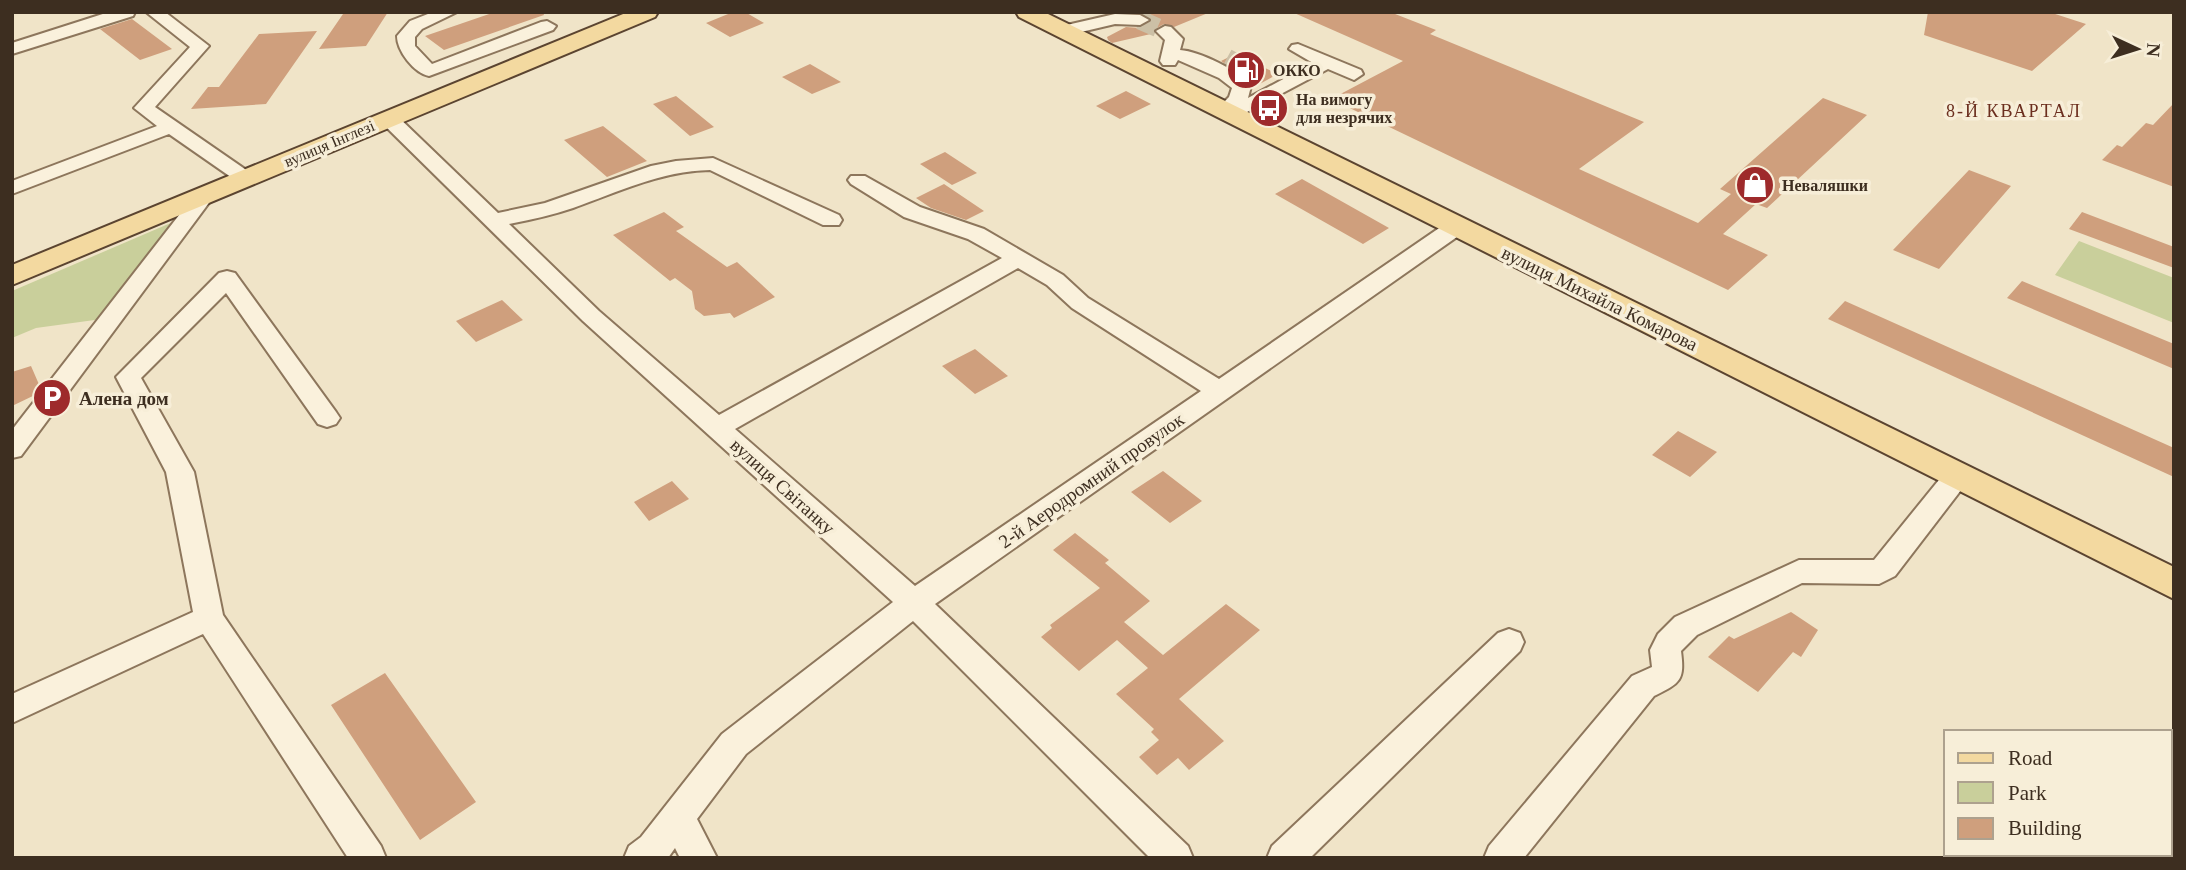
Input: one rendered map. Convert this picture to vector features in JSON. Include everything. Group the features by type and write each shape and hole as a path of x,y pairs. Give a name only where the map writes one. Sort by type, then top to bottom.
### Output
{"main road":[{"name":"вулиця Інглезі","path":"12,276 648,12"},
{"name":"вулиця Михайла Комарова","path":"1027,12 2174,584"}],"street":[{"path":"42,40 71,12"},
{"path":"12,49 127,12"},
{"path":"153,12 200,46 144,108 245,178"},
{"path":"449,12 416,25 406,36 406,47 449,93"},
{"path":"1064,31 1115,19 1140,20"},
{"path":"429,71 547,26"},
{"path":"1165,30 1174,39 1176,58 1235,78 1242,86 1238,99 1229,112"},
{"path":"1202,46 1227,58"},
{"path":"1298,49 1354,74"},
{"path":"1229,112 1326,63"},
{"name":"вулиця Світанку","path":"388,118 591,316 914,603 1175,858"},
{"path":"12,188 171,127"},
{"path":"493,220 547,210 633,177 695,163 713,164 831,220"},
{"path":"858,180 912,212 976,234 1055,280 1080,303 1219,391"},
{"path":"12,449 204,196"},
{"name":"2-й Аеродромний провулок","path":"642,858 653,849 734,744 914,603 1456,227"},
{"path":"718,428 1017,259"},
{"path":"327,418 227,278 128,377 180,472 209,618 368,858"},
{"path":"1502,858 1643,686 1668,672 1665,650 1686,626 1799,571 1879,572 1957,477"},
{"path":"12,709 209,618"},
{"path":"1285,858 1509,642"},
{"path":"677,817 699,858"}],"green space":[{"path":"180,219 102,319 36,328 12,338 12,291"},
{"path":"2079,241 2174,278 2174,323 2055,275"}],"building":[{"path":"388,12 366,46 319,49 343,14"},
{"path":"495,12 543,12 544,15 444,50 425,36"},
{"path":"733,12 745,12 764,23 730,37 706,23"},
{"path":"1155,12 1208,13 1174,27 1164,24 1155,29 1155,33 1112,43 1108,40 1107,37 1126,27 1140,28 1150,22 1151,19 1147,16"},
{"path":"1292,12 1390,12 1436,30 1430,34 1644,122 1579,169 1698,223 1731,194 1720,189 1823,98 1867,115 1767,208 1756,204 1723,234 1768,255 1728,290 1331,99 1403,61"},
{"path":"1928,12 2049,12 2086,24 2032,71 1924,35"},
{"path":"132,19 172,49 140,60 100,29"},
{"path":"317,31 266,104 191,109 208,87 219,87 259,34"},
{"name":"ОККО","path":"1235,54 1278,74 1256,86 1221,61"},
{"path":"810,64 841,82 812,94 782,77"},
{"path":"1126,91 1151,104 1120,119 1096,106"},
{"path":"676,96 714,127 690,136 653,104"},
{"path":"2174,103 2174,187 2102,160 2117,145 2122,147 2146,123 2153,125"},
{"path":"603,126 647,161 607,177 564,140"},
{"path":"945,152 977,173 952,185 920,164"},
{"path":"1969,170 2011,186 1939,269 1893,250"},
{"path":"1302,179 1389,228 1363,244 1275,194"},
{"path":"944,184 984,211 966,220 931,208 916,198"},
{"path":"664,212 684,227 676,231 727,267 737,262 775,297 734,318 730,313 704,316 695,309 692,291 675,278 670,281 613,235"},
{"path":"2082,212 2174,247 2174,268 2069,229"},
{"path":"2022,281 2174,344 2174,369 2007,298"},
{"path":"502,300 523,320 476,342 456,321"},
{"path":"1845,301 2174,448 2174,477 1828,319"},
{"path":"975,349 1008,376 975,394 942,366"},
{"path":"31,366 41,389 37,394 12,406 12,372"},
{"path":"1678,431 1717,452 1690,477 1652,455"},
{"path":"1163,471 1202,501 1170,523 1131,492"},
{"path":"672,481 689,499 649,521 634,502"},
{"path":"1075,533 1109,560 1105,563 1150,601 1124,622 1163,655 1226,604 1260,630 1179,699 1224,741 1189,770 1178,758 1157,775 1139,757 1159,740 1151,732 1154,729 1116,694 1148,668 1117,640 1079,671 1041,637 1052,628 1050,625 1100,588 1053,550"},
{"path":"1791,612 1818,630 1801,657 1793,652 1758,692 1708,657 1729,636 1734,639"},
{"path":"385,673 476,802 420,840 331,705"}],"tunnel":[{"path":"1140,20 1165,31"},
{"path":"1227,58 1240,65 1244,73 1237,77"}],"place":[{"name":"ОККО","path":"1246,70"},
{"name":"На вимогу для незрячих","path":"1269,108"},
{"name":"Неваляшки","path":"1755,185"},
{"name":"Алена дом","path":"52,398"}],"district":[{"name":"8-Й КВАРТАЛ","path":"2014,111"}]}
